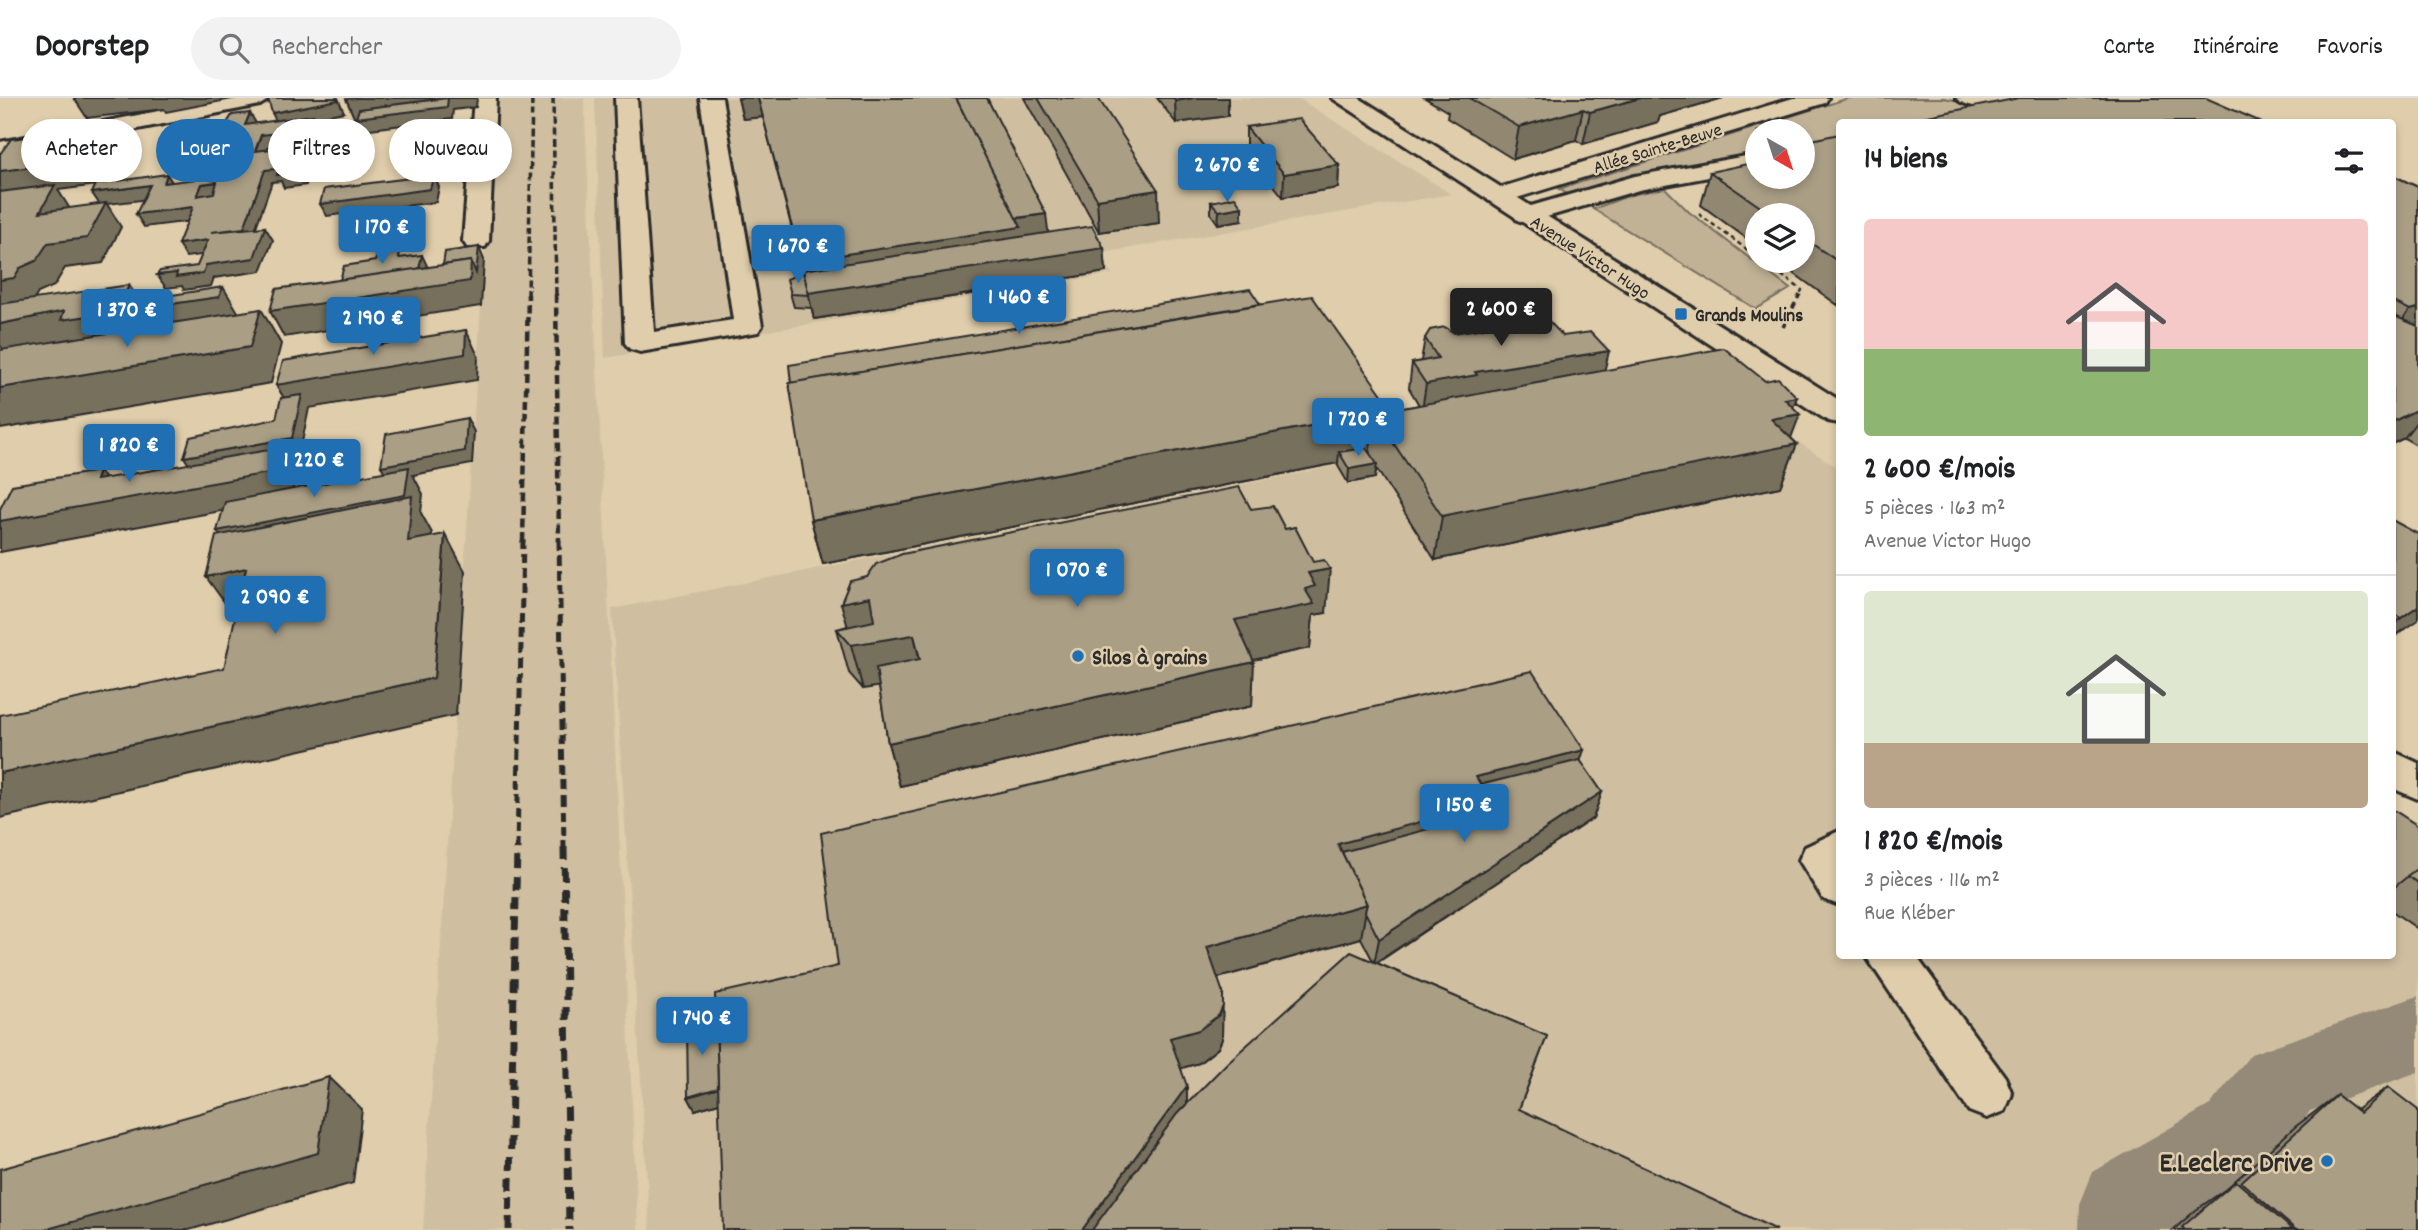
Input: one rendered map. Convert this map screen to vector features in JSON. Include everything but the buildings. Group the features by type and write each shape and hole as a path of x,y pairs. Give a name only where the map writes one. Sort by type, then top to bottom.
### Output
{"main road":[{"path":"0,149 260,98"},
{"path":"476,241 485,98"},
{"path":"626,98 640,343 748,326 710,98"},
{"name":"Avenue Victor Hugo","path":"1343,98 1836,412"},
{"name":"Allée Sainte-Beuve","path":"1498,196 1817,98"},
{"path":"1967,98 2010,109 1994,119"},
{"path":"1526,215 1635,183 1745,163"},
{"path":"2396,769 2418,783"},
{"path":"1836,851 1821,860 1836,882"},
{"path":"1891,959 1987,1094"}],"path":[{"path":"1777,337 1802,290 1779,273"}],"shaded area":[{"path":"494,98 584,98 638,1230 423,1230 489,182 512,182 512,119 493,119"},
{"path":"595,98 1298,98 1451,194 1101,253 1112,274 605,358"},
{"path":"1849,98 1944,98 1984,106 1949,119 1836,119 1836,140 1815,143 1815,119 1782,119"},
{"path":"1745,131 1745,155 1667,169 1569,195 1559,189"},
{"path":"1665,188 1689,212 1745,255 1745,273 1769,273 1790,289 1756,309 1593,209 1631,195"},
{"path":"1720,390 1836,467 1836,959 2396,959 2396,839 2418,853 2418,1230 650,1230 612,609"}],"waterway":[{"path":"2125,1230 2125,1204 2241,1135 2281,1082 2418,1034"}],"railway":[{"path":"528,296 532,98"},
{"path":"553,98 556,296"},
{"path":"523,542 528,294"},
{"path":"556,294 559,542"},
{"path":"517,849 523,540"},
{"path":"559,540 564,849"},
{"path":"509,1230 517,847"},
{"path":"564,847 569,1230"}],"place":[{"name":"Grands Moulins","path":"1681,314"},
{"name":"Silos à grains","path":"1078,656"},
{"name":"E.Leclerc Drive","path":"2327,1161"}]}
